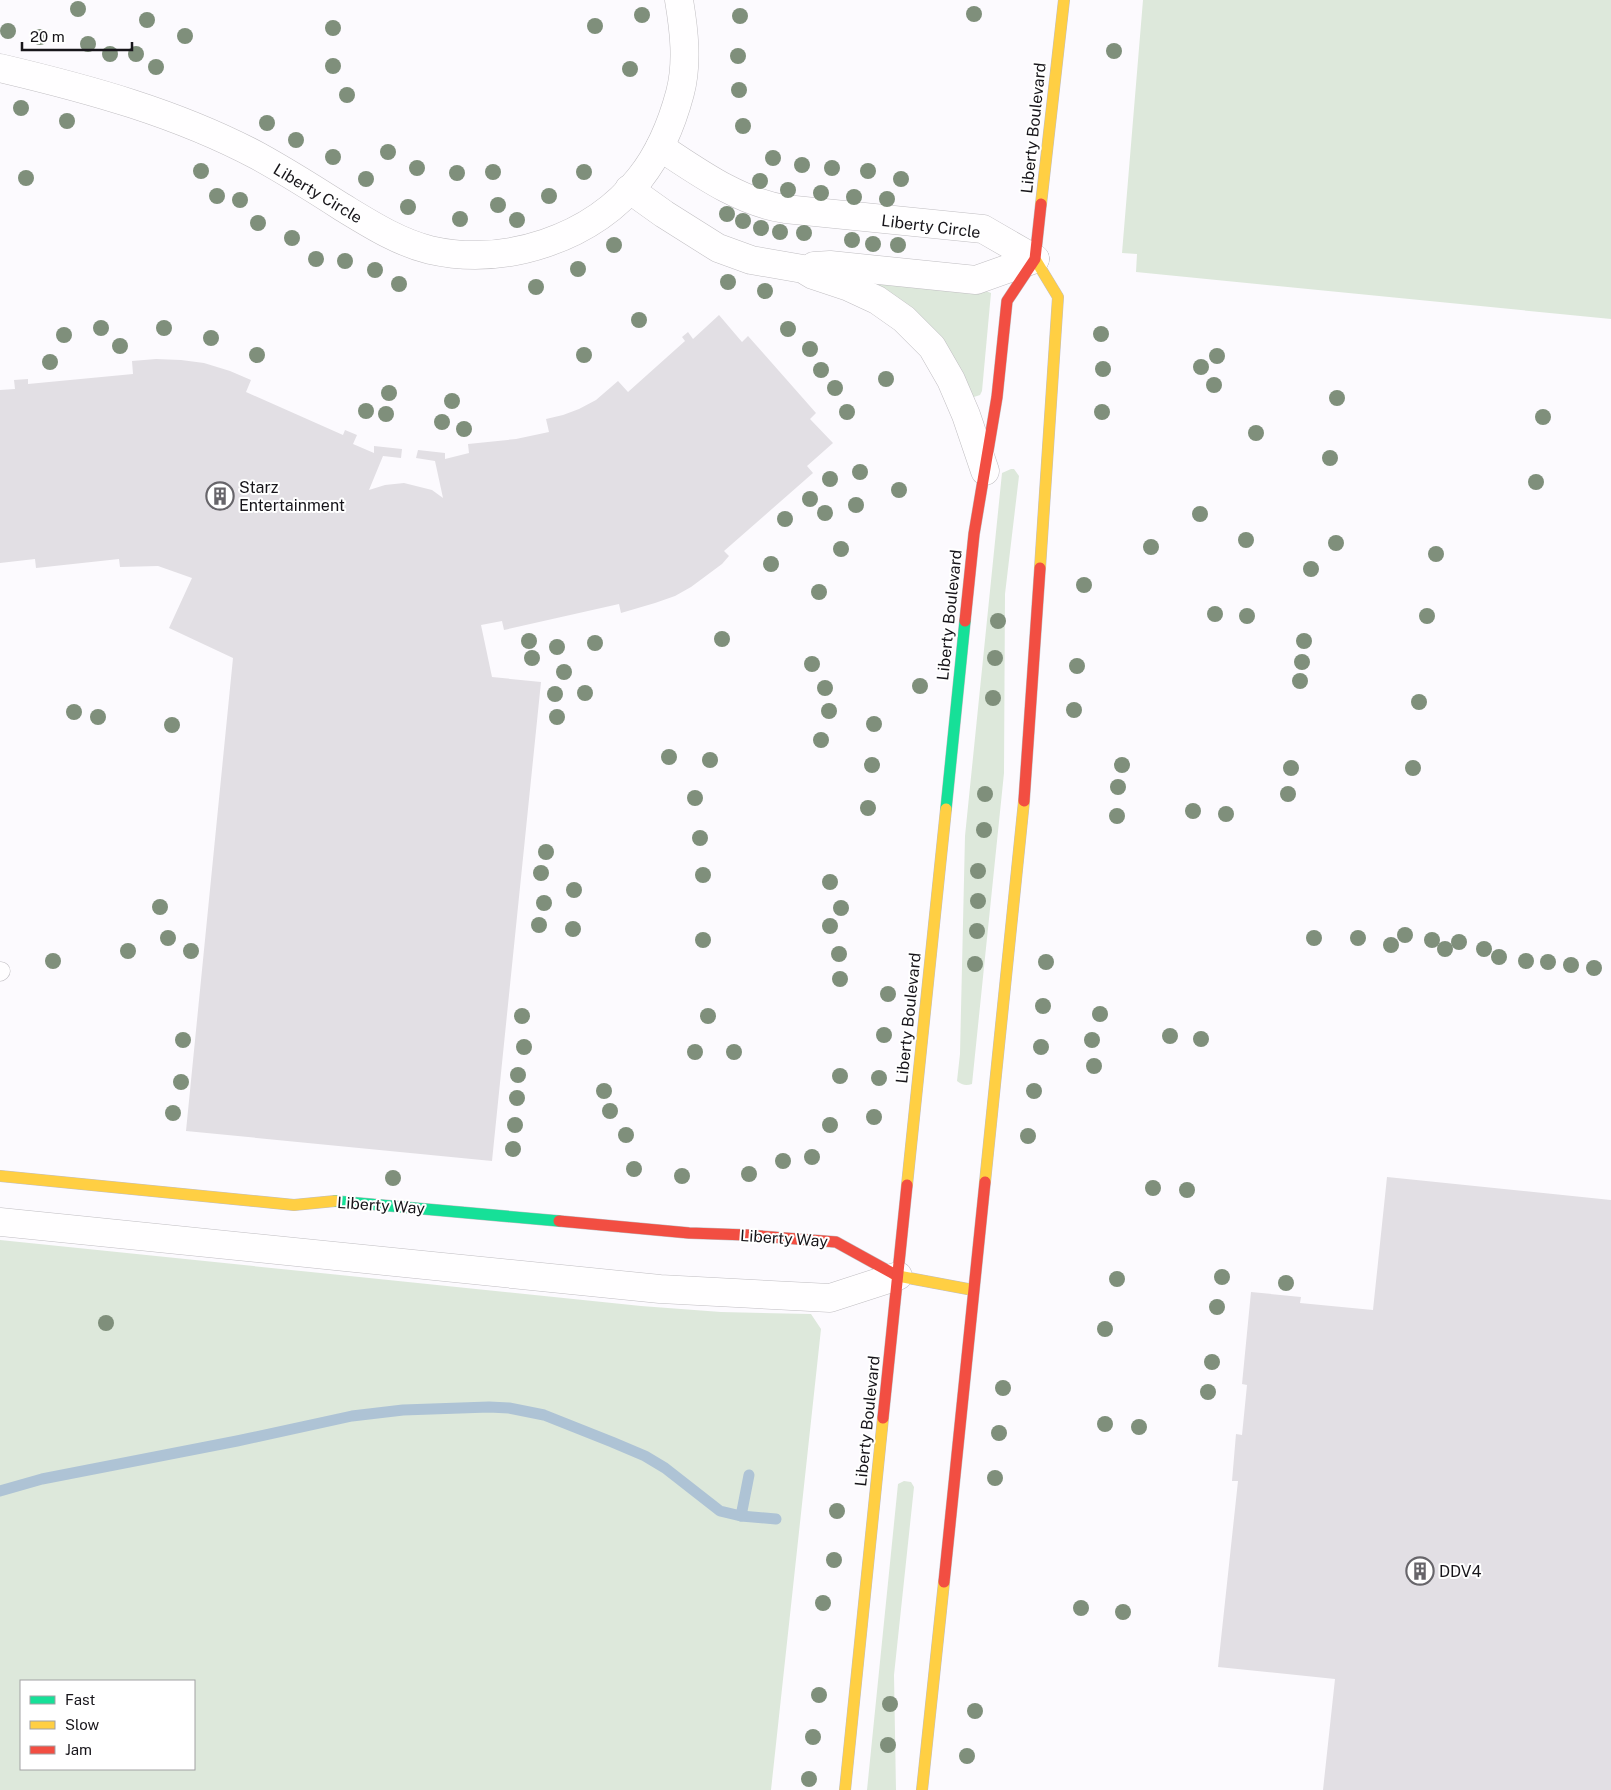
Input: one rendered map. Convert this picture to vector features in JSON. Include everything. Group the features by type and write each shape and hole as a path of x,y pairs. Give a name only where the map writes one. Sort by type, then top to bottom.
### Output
{"street":[{"name":"Liberty Circle","path":"0,68 61,82 119,99 199,129 263,160 386,233 417,246 440,252 468,255 492,254 536,246 581,228 629,190 649,165 660,147 680,92 684,70 684,47 679,0"},
{"name":"Liberty Boulevard","path":"845,1790 974,534 997,397 1007,301 1035,259 1064,0"},
{"name":"Liberty Circle","path":"660,147 724,186 766,205 785,209 982,230 1035,259"},
{"path":"629,190 718,248 751,260 803,269 813,275 868,295 897,314 919,333 936,354 956,391 985,471"},
{"path":"803,269 812,266 830,265 976,280 1035,259 1058,297 1026,786 922,1790"},
{"name":"Liberty Way","path":"0,1176 294,1204 340,1200 689,1233 747,1235 836,1242 898,1276 973,1290"},
{"path":"0,1222 660,1288 830,1298 898,1276"}],"shaded area":[{"path":"1143,0 1611,0 1611,319 1136,272 1137,254 1122,253"},
{"path":"873,282 986,291 991,293 982,391 980,395 971,397"},
{"path":"1014,469 1019,476 1005,594 1004,773 972,1084 966,1085 957,1081 960,1054 965,836 1002,473"},
{"path":"0,1240 641,1306 721,1312 811,1314 821,1329 771,1790 0,1790"},
{"path":"904,1481 911,1482 914,1487 894,1675 896,1790 867,1790 898,1484"}],"building":[{"path":"719,315 742,342 748,336 816,413 810,419 833,443 807,466 813,473 724,551 729,556 722,564 691,587 675,596 621,613 619,604 504,630 502,621 481,625 492,677 541,682 492,1161 186,1131 233,658 169,628 192,578 158,566 120,567 119,559 36,568 35,559 0,563 0,390 15,389 14,380 28,379 28,384 133,374 132,361 156,359 204,363 251,380 246,392 343,435 345,430 357,435 353,444 374,453 374,446 402,449 401,458 383,456 369,490 385,485 404,483 432,490 443,498 435,461 416,458 418,450 445,453 445,459 469,453 468,444 516,439 549,432 546,419 579,409 596,400 618,381 628,392 685,341 682,337 688,332 693,339"},
{"name":"DDV4","path":"1387,1177 1611,1200 1611,1790 1323,1790 1335,1679 1218,1667 1238,1481 1232,1481 1236,1434 1242,1435 1247,1385 1242,1384 1251,1292 1301,1297 1300,1303 1373,1310"}],"waterway":[{"path":"0,1491 42,1479 237,1441 352,1416 403,1410 489,1407 509,1408 544,1415 645,1456 665,1468 720,1511 741,1516 776,1519"},
{"path":"741,1516 749,1475"}],"traffic: fast":[{"path":"946,809 965,621"},
{"path":"335,1201 559,1221"}],"traffic: slow":[{"path":"1041,204 1064,0"},
{"path":"1035,259 1058,297 1040,568"},
{"path":"985,1182 1024,801"},
{"path":"907,1185 946,809"},
{"path":"0,1176 294,1205 335,1201"},
{"path":"894,1274 973,1290"},
{"path":"845,1790 883,1418"},
{"path":"922,1790 944,1582"}],"traffic: jam":[{"path":"965,621 974,534 997,397 1007,301 1035,259 1041,204"},
{"path":"1024,801 1040,568"},
{"path":"944,1582 985,1182"},
{"path":"883,1418 907,1185"},
{"path":"559,1221 689,1233 747,1235 836,1242 894,1274"}],"place":[{"name":"Starz Entertainment","path":"220,496"},
{"name":"DDV4","path":"1420,1571"}]}
